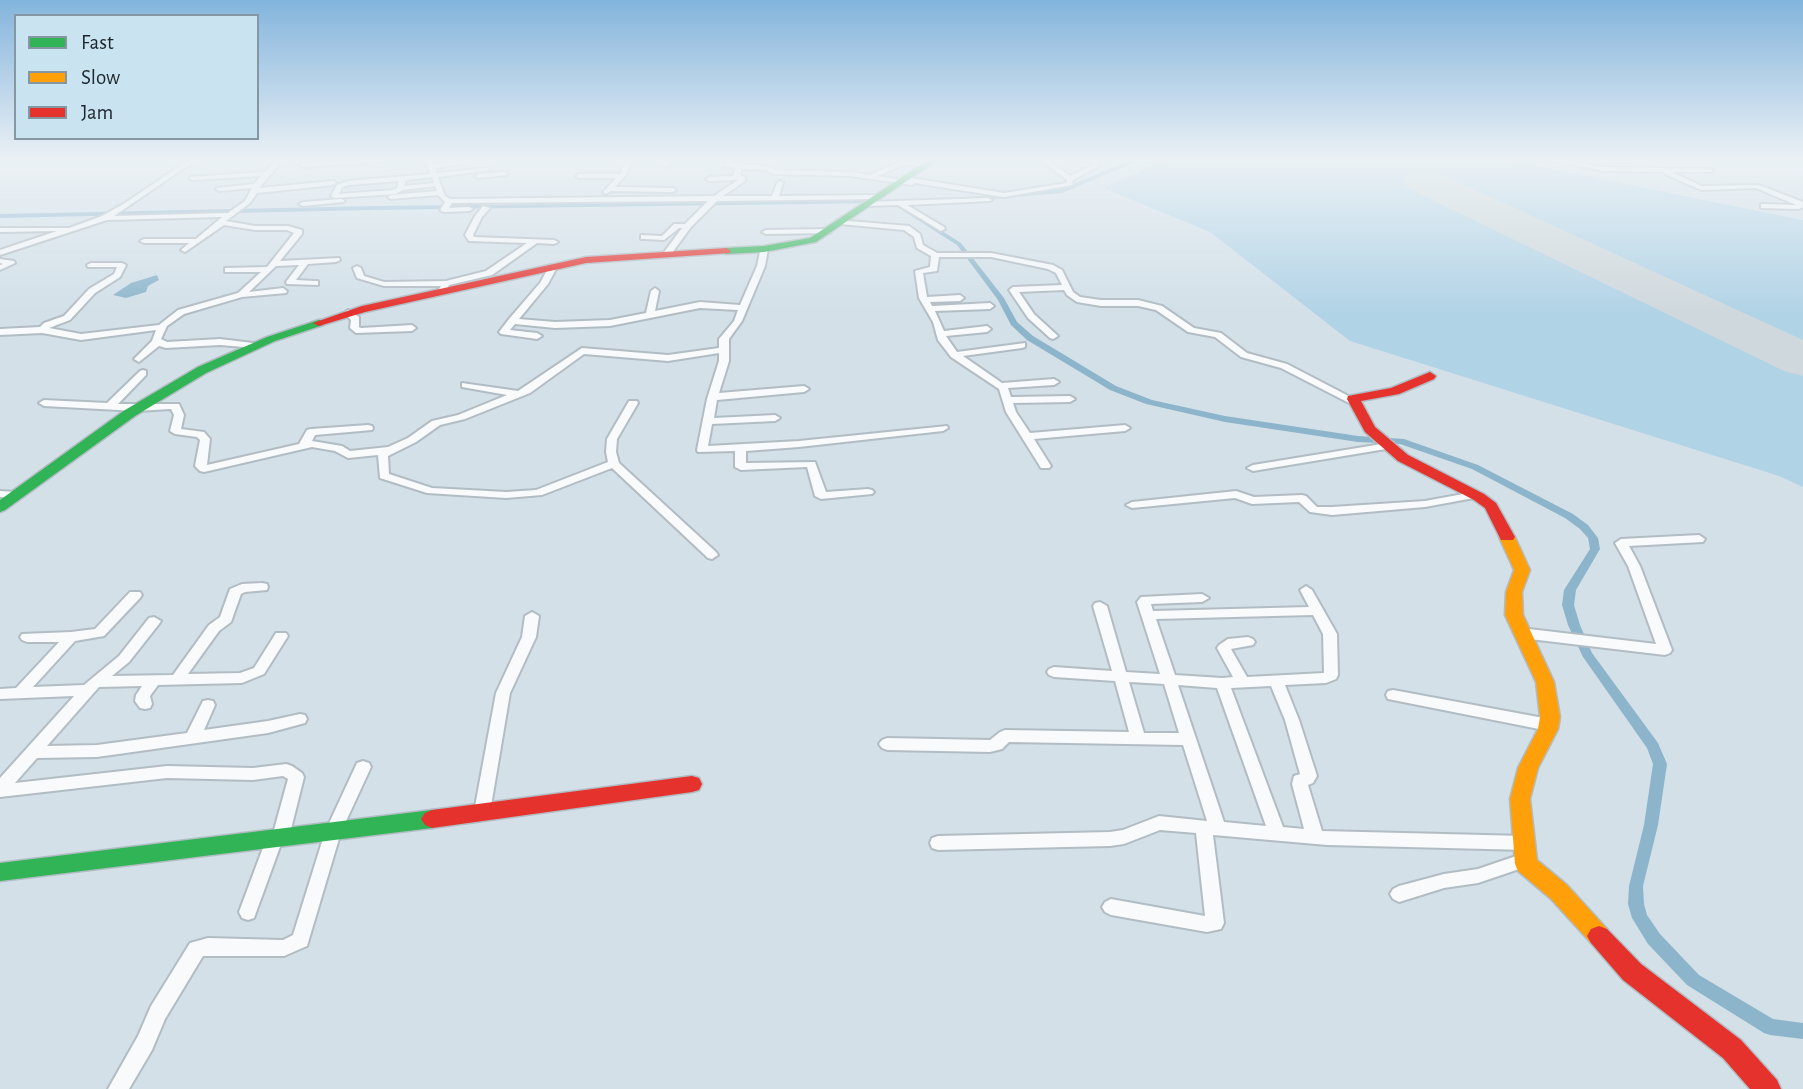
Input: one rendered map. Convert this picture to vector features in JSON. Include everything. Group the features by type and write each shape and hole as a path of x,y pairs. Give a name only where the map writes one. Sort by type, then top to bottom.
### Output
{"street":[{"path":"0,253 77,229 119,211"},
{"path":"185,250 236,211"},
{"path":"484,211 469,235 472,239 554,242"},
{"path":"666,255 687,226 702,211"},
{"path":"357,268 361,278 384,284 444,287 596,259 764,249 802,244 858,211"},
{"path":"911,211 941,229"},
{"path":"106,218 231,215"},
{"path":"222,223 298,231 271,266 241,295"},
{"path":"644,237 664,238 677,226 687,226"},
{"path":"766,232 833,226 906,228 917,236 922,247 935,255 965,254 1015,258 1050,267 1059,272 1073,296 1082,301 1138,303 1159,308 1191,330 1218,335 1244,355 1284,366 1355,402 1382,441 1409,462 1485,501 1496,513 1520,562 1522,570 1514,592 1514,615 1545,682 1550,706 1549,725 1528,768 1520,799 1529,868 1559,892 1632,972 1726,1044 1768,1089"},
{"path":"0,230 77,229"},
{"path":"144,242 196,241"},
{"path":"0,507 8,494 137,408 202,370 253,346 348,313 489,273 535,241"},
{"path":"764,249 761,266 744,308 738,321 725,335 724,361 702,450 799,444 943,428"},
{"path":"935,255 934,269 919,271 926,304 946,346 954,355 983,377 1001,386 1054,382"},
{"path":"228,270 336,260"},
{"path":"0,261 11,263 0,268"},
{"path":"305,262 290,282 315,283"},
{"path":"42,330 47,325 66,318 92,291 117,275 122,265 90,265"},
{"path":"537,336 504,333 544,284 553,267"},
{"path":"1053,336 1031,316 1013,290 1066,287"},
{"path":"0,340 4,332 42,330 81,337 161,327 181,312 241,295 283,291"},
{"path":"650,314 655,291"},
{"path":"926,304 960,298"},
{"path":"926,304 990,306"},
{"path":"512,321 555,325 610,323 700,306 744,308"},
{"path":"348,313 356,319 354,328 359,331 412,328"},
{"path":"139,359 157,342 161,327"},
{"path":"941,334 988,329"},
{"path":"157,342 166,345 220,342 253,346"},
{"path":"954,355 1022,345"},
{"path":"44,403 177,408 175,431 200,434 205,439 201,466 204,469 304,445 338,448 348,455 389,450 412,440 436,423 461,417 521,394 582,351 668,358 724,350"},
{"path":"110,405 143,373"},
{"path":"1355,402 1355,398 1394,391 1430,376"},
{"path":"465,385 521,394"},
{"path":"1001,386 1026,438 1045,466"},
{"path":"713,397 804,389"},
{"path":"1007,400 1070,399"},
{"path":"633,403 612,439 614,464 712,555"},
{"path":"708,421 775,418"},
{"path":"304,445 311,432 368,428"},
{"path":"1026,438 1125,428"},
{"path":"1253,468 1382,441"},
{"path":"740,447 741,467 811,464 821,496 868,492"},
{"path":"389,450 383,456 385,478 438,492 506,495 538,493 614,464"},
{"path":"1132,505 1236,494 1252,501 1303,498 1313,510 1332,510 1413,506 1474,495"},
{"path":"1521,633 1665,650 1634,568 1621,543 1699,539"},
{"path":"176,681 214,628 226,619 235,592 243,588 262,587"},
{"path":"1054,672 1222,683 1326,678 1331,675 1330,634 1306,590"},
{"path":"27,637 71,637 99,633 135,595"},
{"path":"1111,907 1207,924 1216,923 1211,827 1189,738 1146,600 1202,598"},
{"path":"1100,606 1138,737"},
{"path":"1149,615 1317,611"},
{"path":"482,812 503,693 529,638 532,616"},
{"path":"0,790 91,686 124,659 154,621"},
{"path":"0,694 254,675 263,667 281,636"},
{"path":"19,694 71,637"},
{"path":"1242,683 1224,648 1228,644 1248,642"},
{"path":"145,704 142,701 143,695 153,681"},
{"path":"1277,682 1292,720 1308,776 1300,780 1300,784 1315,836"},
{"path":"1222,683 1278,833"},
{"path":"1393,695 1549,725"},
{"path":"193,737 208,705"},
{"path":"35,752 97,751 268,727 300,719"},
{"path":"887,744 990,746 997,745 1005,736 1189,738"},
{"path":"118,1089 141,1051 158,1013 197,949 208,946 284,948 301,940 333,832 363,767"},
{"path":"0,790 167,772 253,774 286,770 296,777 278,837 248,912"},
{"path":"0,872 333,832 692,784"},
{"path":"938,843 1110,839 1124,837 1159,823 1525,852"},
{"path":"1399,894 1444,881 1478,876 1525,852"}],"shaded area":[{"path":"1158,211 1473,211 1803,367 1803,487 1779,476 1350,341 1210,232"},
{"path":"1501,211 1758,211 1803,220 1803,351"},
{"path":"157,275 159,280 148,286 146,292 126,298 113,295 131,283"}],"waterway":[{"path":"0,216 241,211"},
{"path":"907,211 959,244 1001,300 1014,323 1030,338 1113,388 1149,402 1225,419 1358,439 1401,441 1475,467 1569,516 1584,527 1593,538 1595,549 1570,590 1568,605 1574,625 1587,654 1653,746 1660,764 1651,825 1636,886 1636,904 1640,918 1654,939 1693,980 1770,1027 1803,1031"}],"runway":[{"path":"1487,211 1803,360"}],"traffic: fast":[{"path":"726,251 764,249 813,240 857,211"},
{"path":"0,507 130,413 202,370 271,339 319,323"},
{"path":"0,872 432,819"}],"traffic: slow":[{"path":"1507,537 1522,570 1514,592 1514,615 1545,682 1550,717 1548,729 1528,768 1520,799 1526,864 1559,892 1599,936"}],"traffic: jam":[{"path":"319,323 362,309 586,260 726,251"},
{"path":"1430,376 1394,391 1353,399 1370,429 1403,458 1479,497 1491,506 1507,537"},
{"path":"432,819 692,784"},
{"path":"1599,936 1632,972 1732,1049 1768,1089"}]}
